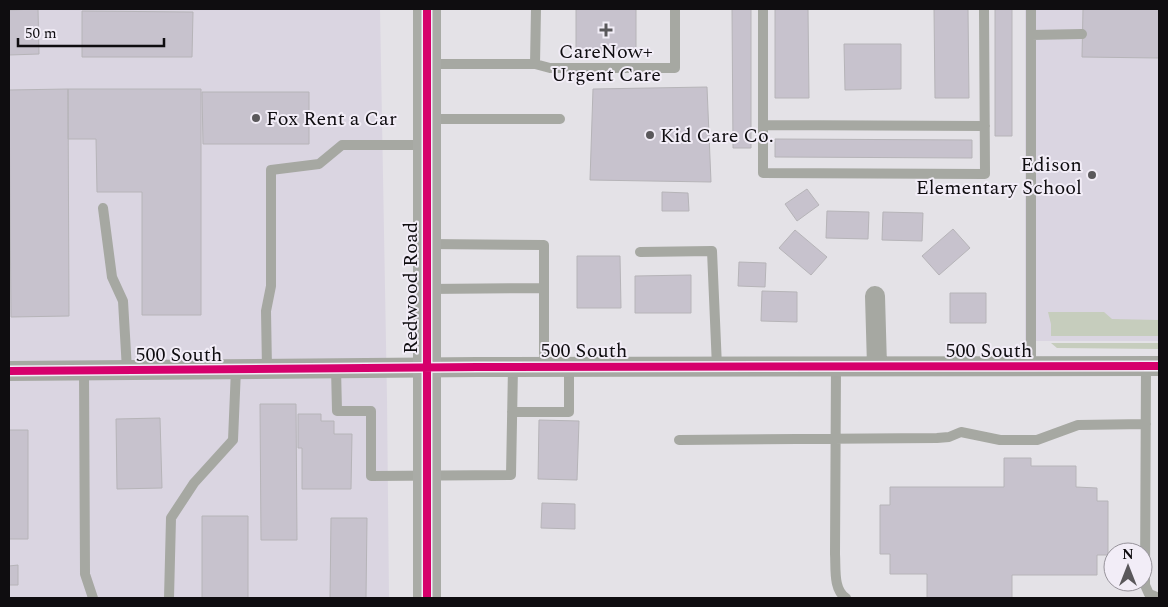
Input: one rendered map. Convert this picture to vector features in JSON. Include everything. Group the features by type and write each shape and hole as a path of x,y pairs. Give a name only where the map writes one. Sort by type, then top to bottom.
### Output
{"main road":[{"name":"Redwood Road","path":"427,9 427,598"}],"street":[{"path":"875,296 877,366"},
{"name":"500 South","path":"9,371 426,367 1153,366"}],"lane":[{"path":"535,64 536,9"},
{"path":"427,64 535,64 550,68 675,68 675,9"},
{"path":"763,9 763,173 984,174 984,9"},
{"path":"1030,9 1030,366"},
{"path":"1030,35 1082,34"},
{"path":"267,369 266,311 271,286 271,170 319,164 342,145 426,132 560,119"},
{"path":"763,125 984,126"},
{"path":"102,208 112,277 123,302 127,370"},
{"path":"426,244 544,245 544,367"},
{"path":"640,252 712,251 717,367"},
{"path":"426,289 544,288"},
{"path":"1153,366 1146,424 1145,585 1149,594 1159,598"},
{"path":"336,368 337,411 371,410 371,476 426,477 511,475 513,367"},
{"path":"512,412 568,412 569,367"},
{"path":"836,367 834,439 836,583 841,595 846,598"},
{"path":"84,370 85,574 93,598"},
{"path":"169,598 171,518 194,483 233,440 236,370"},
{"path":"679,440 936,438 961,432 1000,440 1037,440 1078,425 1146,424"}],"shaded area":[{"path":"9,9 380,9 389,598 9,598"},
{"name":"Edison Elementary School","path":"1025,9 1159,9 1159,341 1025,341"}],"green space":[{"path":"1048,312 1104,312 1112,319 1159,320 1159,336 1051,336"},
{"path":"1051,343 1159,343 1159,349 1057,348"}],"building":[{"path":"38,9 39,54 9,55 9,10"},
{"name":"CareNow+ Urgent Care","path":"576,9 636,9 636,51 576,51"},
{"path":"732,9 751,9 751,148 733,148"},
{"path":"775,9 808,9 809,98 775,98"},
{"path":"934,9 968,9 969,98 935,98"},
{"path":"995,9 1012,9 1012,136 995,136"},
{"path":"1083,9 1159,9 1159,58 1082,57"},
{"path":"82,11 193,12 192,57 82,57"},
{"path":"844,44 901,44 901,89 845,90"},
{"name":"Kid Care Co.","path":"707,87 711,182 590,180 593,89"},
{"path":"68,89 201,89 201,315 142,315 142,192 97,192 96,139 68,139"},
{"path":"68,89 69,316 11,317 9,90"},
{"name":"Fox Rent a Car","path":"202,92 309,92 309,144 203,144"},
{"path":"775,139 972,140 972,158 775,157"},
{"path":"807,189 819,205 797,221 785,204"},
{"path":"662,192 688,193 689,211 662,211"},
{"path":"827,211 869,212 868,239 826,238"},
{"path":"883,212 923,213 922,241 882,240"},
{"path":"953,229 970,248 939,275 922,256"},
{"path":"795,230 827,257 811,275 779,248"},
{"path":"577,256 620,256 621,308 577,308"},
{"path":"739,262 766,263 765,287 738,286"},
{"path":"691,275 691,313 635,313 635,276"},
{"path":"762,291 797,292 797,322 761,321"},
{"path":"950,293 986,293 986,323 950,323"},
{"path":"260,404 296,404 297,540 261,540"},
{"path":"298,414 321,414 321,421 334,421 334,434 352,434 351,489 302,489 302,448 298,448"},
{"path":"160,418 162,488 117,489 116,419"},
{"path":"539,420 579,421 577,480 538,479"},
{"path":"9,430 28,430 28,539 9,539"},
{"path":"1004,458 1031,458 1031,466 1076,466 1076,487 1097,488 1097,501 1108,501 1108,542 1103,542 1103,555 1097,555 1097,575 1012,575 1012,598 927,598 927,574 890,574 890,554 880,554 880,505 890,505 890,487 1004,487"},
{"path":"542,503 575,504 575,529 541,528"},
{"path":"202,516 248,516 248,598 202,598"},
{"path":"331,518 367,518 366,598 330,598"},
{"path":"18,565 18,585 9,585 9,566"}],"cycle path":[{"path":"427,9 427,598"},
{"path":"9,371 477,367 1159,366"}],"place":[{"name":"CareNow+ Urgent Care","path":"606,30"},
{"name":"Fox Rent a Car","path":"256,118"},
{"name":"Kid Care Co.","path":"650,135"},
{"name":"Edison Elementary School","path":"1092,175"}]}
